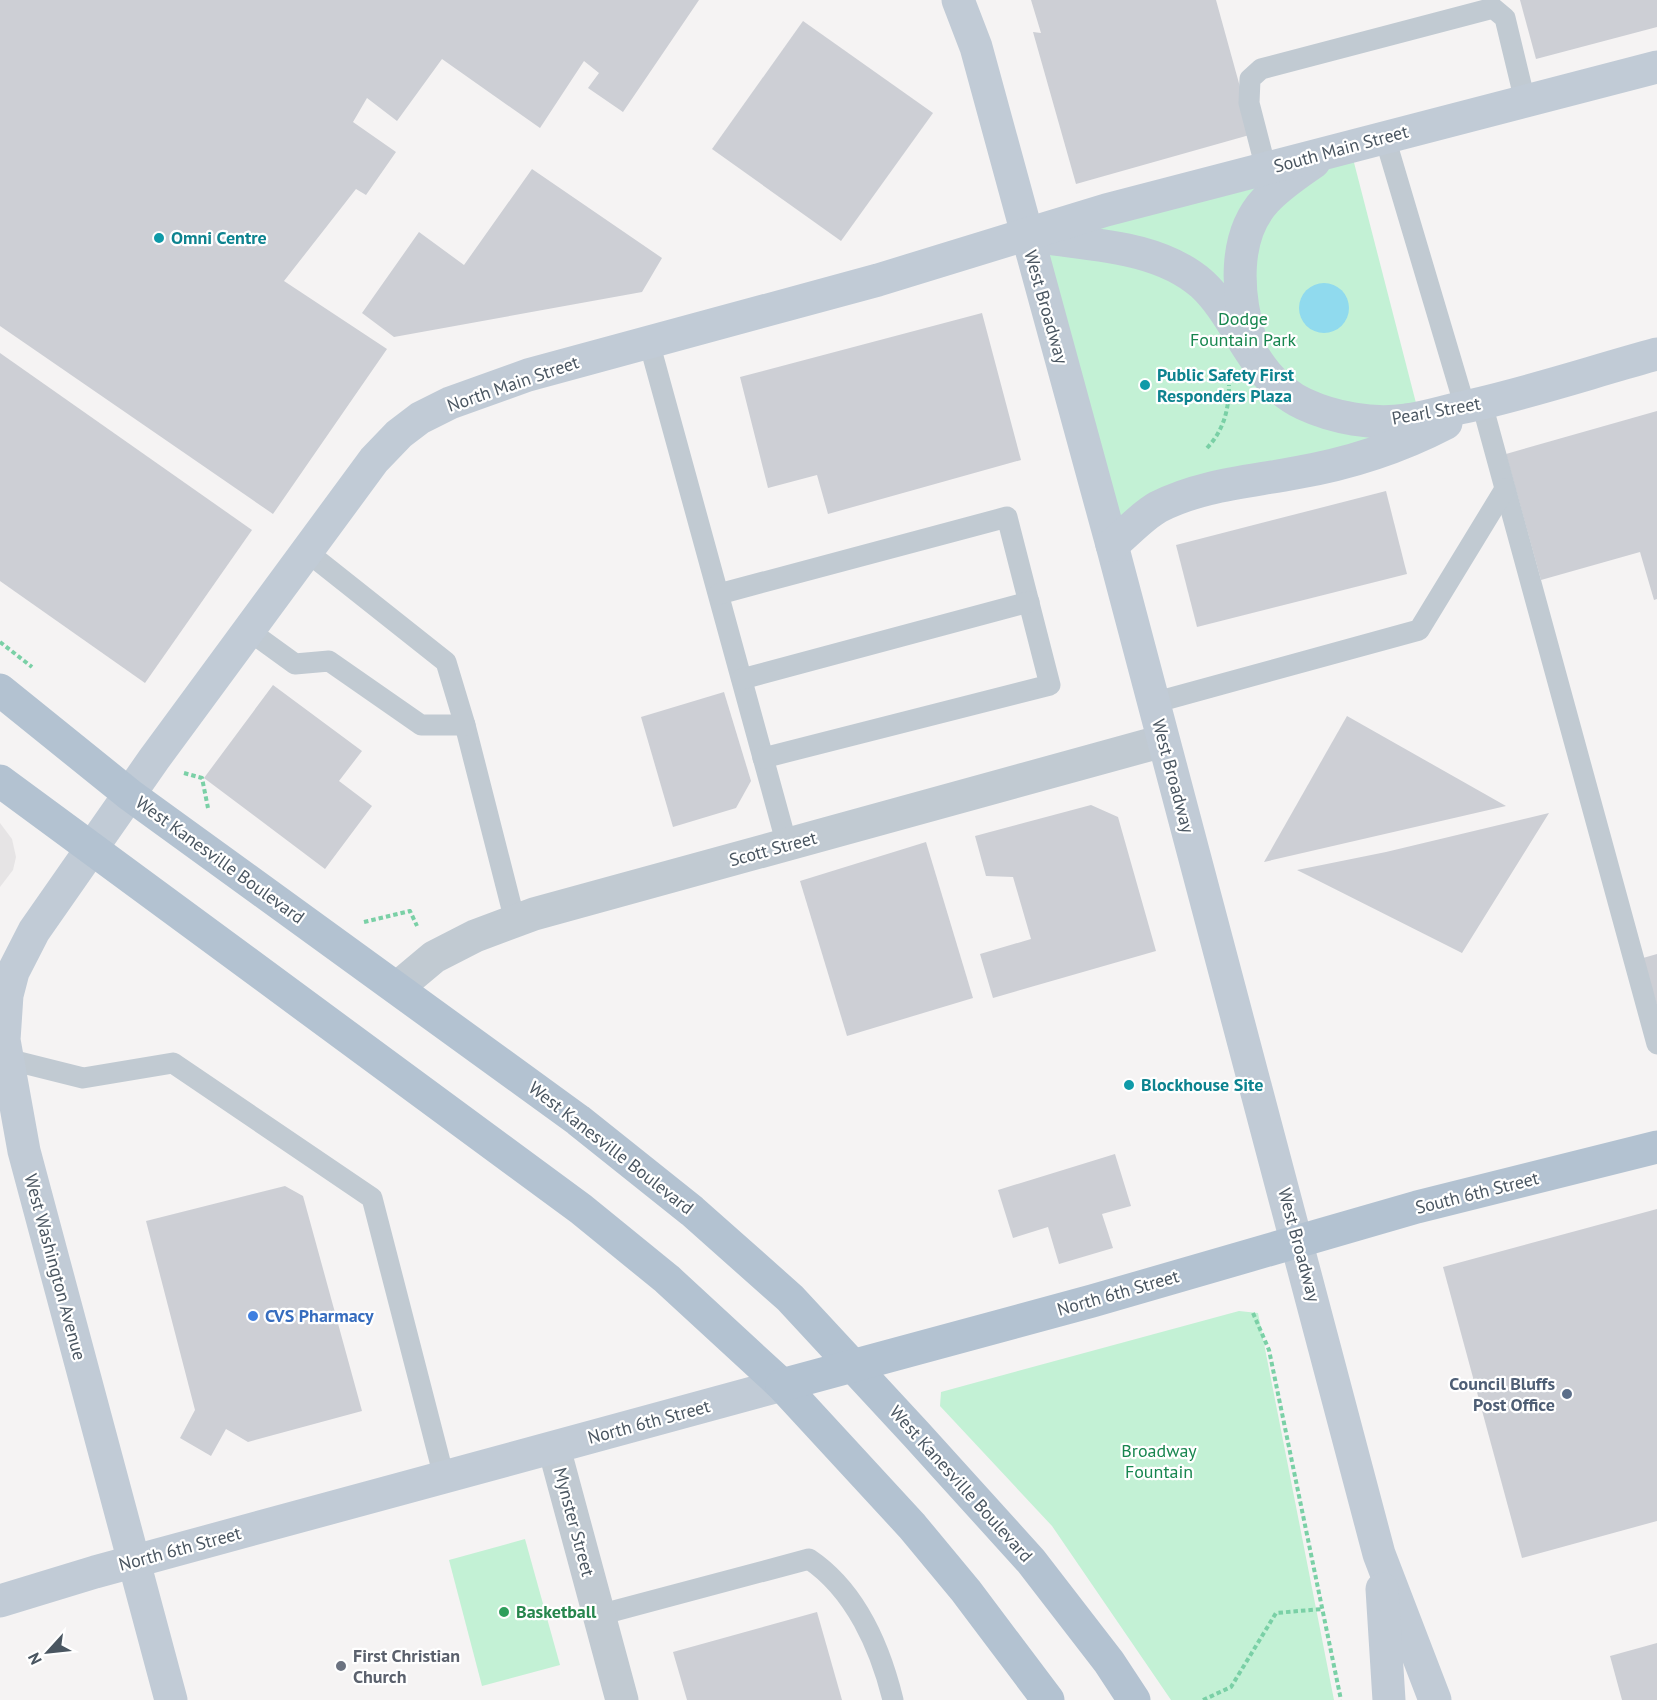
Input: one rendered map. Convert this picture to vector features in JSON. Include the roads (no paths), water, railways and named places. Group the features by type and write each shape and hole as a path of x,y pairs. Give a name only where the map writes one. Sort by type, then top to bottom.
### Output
{"main road":[{"name":"West Broadway","path":"958,0 976,47 1112,545 1379,1554 1435,1700"},
{"name":"South Main Street","path":"1026,234 1657,67"},
{"path":"1257,360 1244,317 1239,287 1241,257 1251,225 1264,201 1288,180 1329,152"},
{"name":"North Main Street","path":"92,849 248,630 374,460 399,434 420,418 488,388 878,280 1026,234"},
{"name":"Pearl Street","path":"1026,234 1147,255 1180,268 1202,284 1219,304 1275,384 1302,404 1336,415 1368,420 1405,421 1474,405 1657,354"},
{"path":"1112,545 1156,508 1186,495 1237,481 1348,462 1410,442 1474,405"},
{"name":"West Kanesville Boulevard","path":"0,690 130,795 578,1120 692,1211 790,1298 1031,1561 1109,1662 1134,1700"},
{"path":"0,781 581,1209 667,1279 782,1384 912,1526 981,1609 1048,1700"},
{"name":"West Washington Avenue","path":"92,849 34,931 13,972 4,1014 3,1060 24,1151 171,1700"},
{"name":"South 6th Street","path":"1298,1241 1417,1207 1657,1147"},
{"name":"North 6th Street","path":"0,1601 134,1562 1092,1301 1298,1241"},
{"name":"West Broadway","path":"1379,1554 1389,1700"}],"street":[{"name":"Scott Street","path":"398,988 434,957 475,936 515,921 1163,741"},
{"name":"Mynster Street","path":"554,1448 622,1700"}],"lane":[{"path":"1266,169 1249,103 1250,79 1261,69 1493,8 1504,18 1525,101"},
{"path":"1385,138 1474,405 1505,489 1657,1044"},
{"path":"649,342 787,845"},
{"path":"1153,703 1419,630 1505,489"},
{"path":"718,594 1007,517 1050,685 763,758"},
{"path":"306,550 446,662 465,725 515,921"},
{"path":"742,679 1029,602"},
{"path":"248,630 295,664 329,661 422,725 465,725"},
{"path":"3,1060 83,1078 173,1063 372,1198 444,1477"},
{"path":"599,1615 809,1559 829,1573 860,1613 887,1674 893,1700"}],"water":[{"path":"1324,283 1342,290 1349,308 1342,326 1324,333 1306,326 1299,308 1306,290"}],"place":[{"name":"Omni Centre","path":"159,238"},
{"name":"Public Safety First Responders Plaza","path":"1145,385"},
{"name":"Blockhouse Site","path":"1129,1085"},
{"name":"CVS Pharmacy","path":"253,1316"},
{"name":"Council Bluffs Post Office","path":"1567,1394"},
{"name":"Basketball","path":"504,1612"},
{"name":"First Christian Church","path":"341,1666"}],"park label":[{"name":"Dodge Fountain Park","path":"1243,329"},
{"name":"Broadway Fountain","path":"1159,1461"}]}
